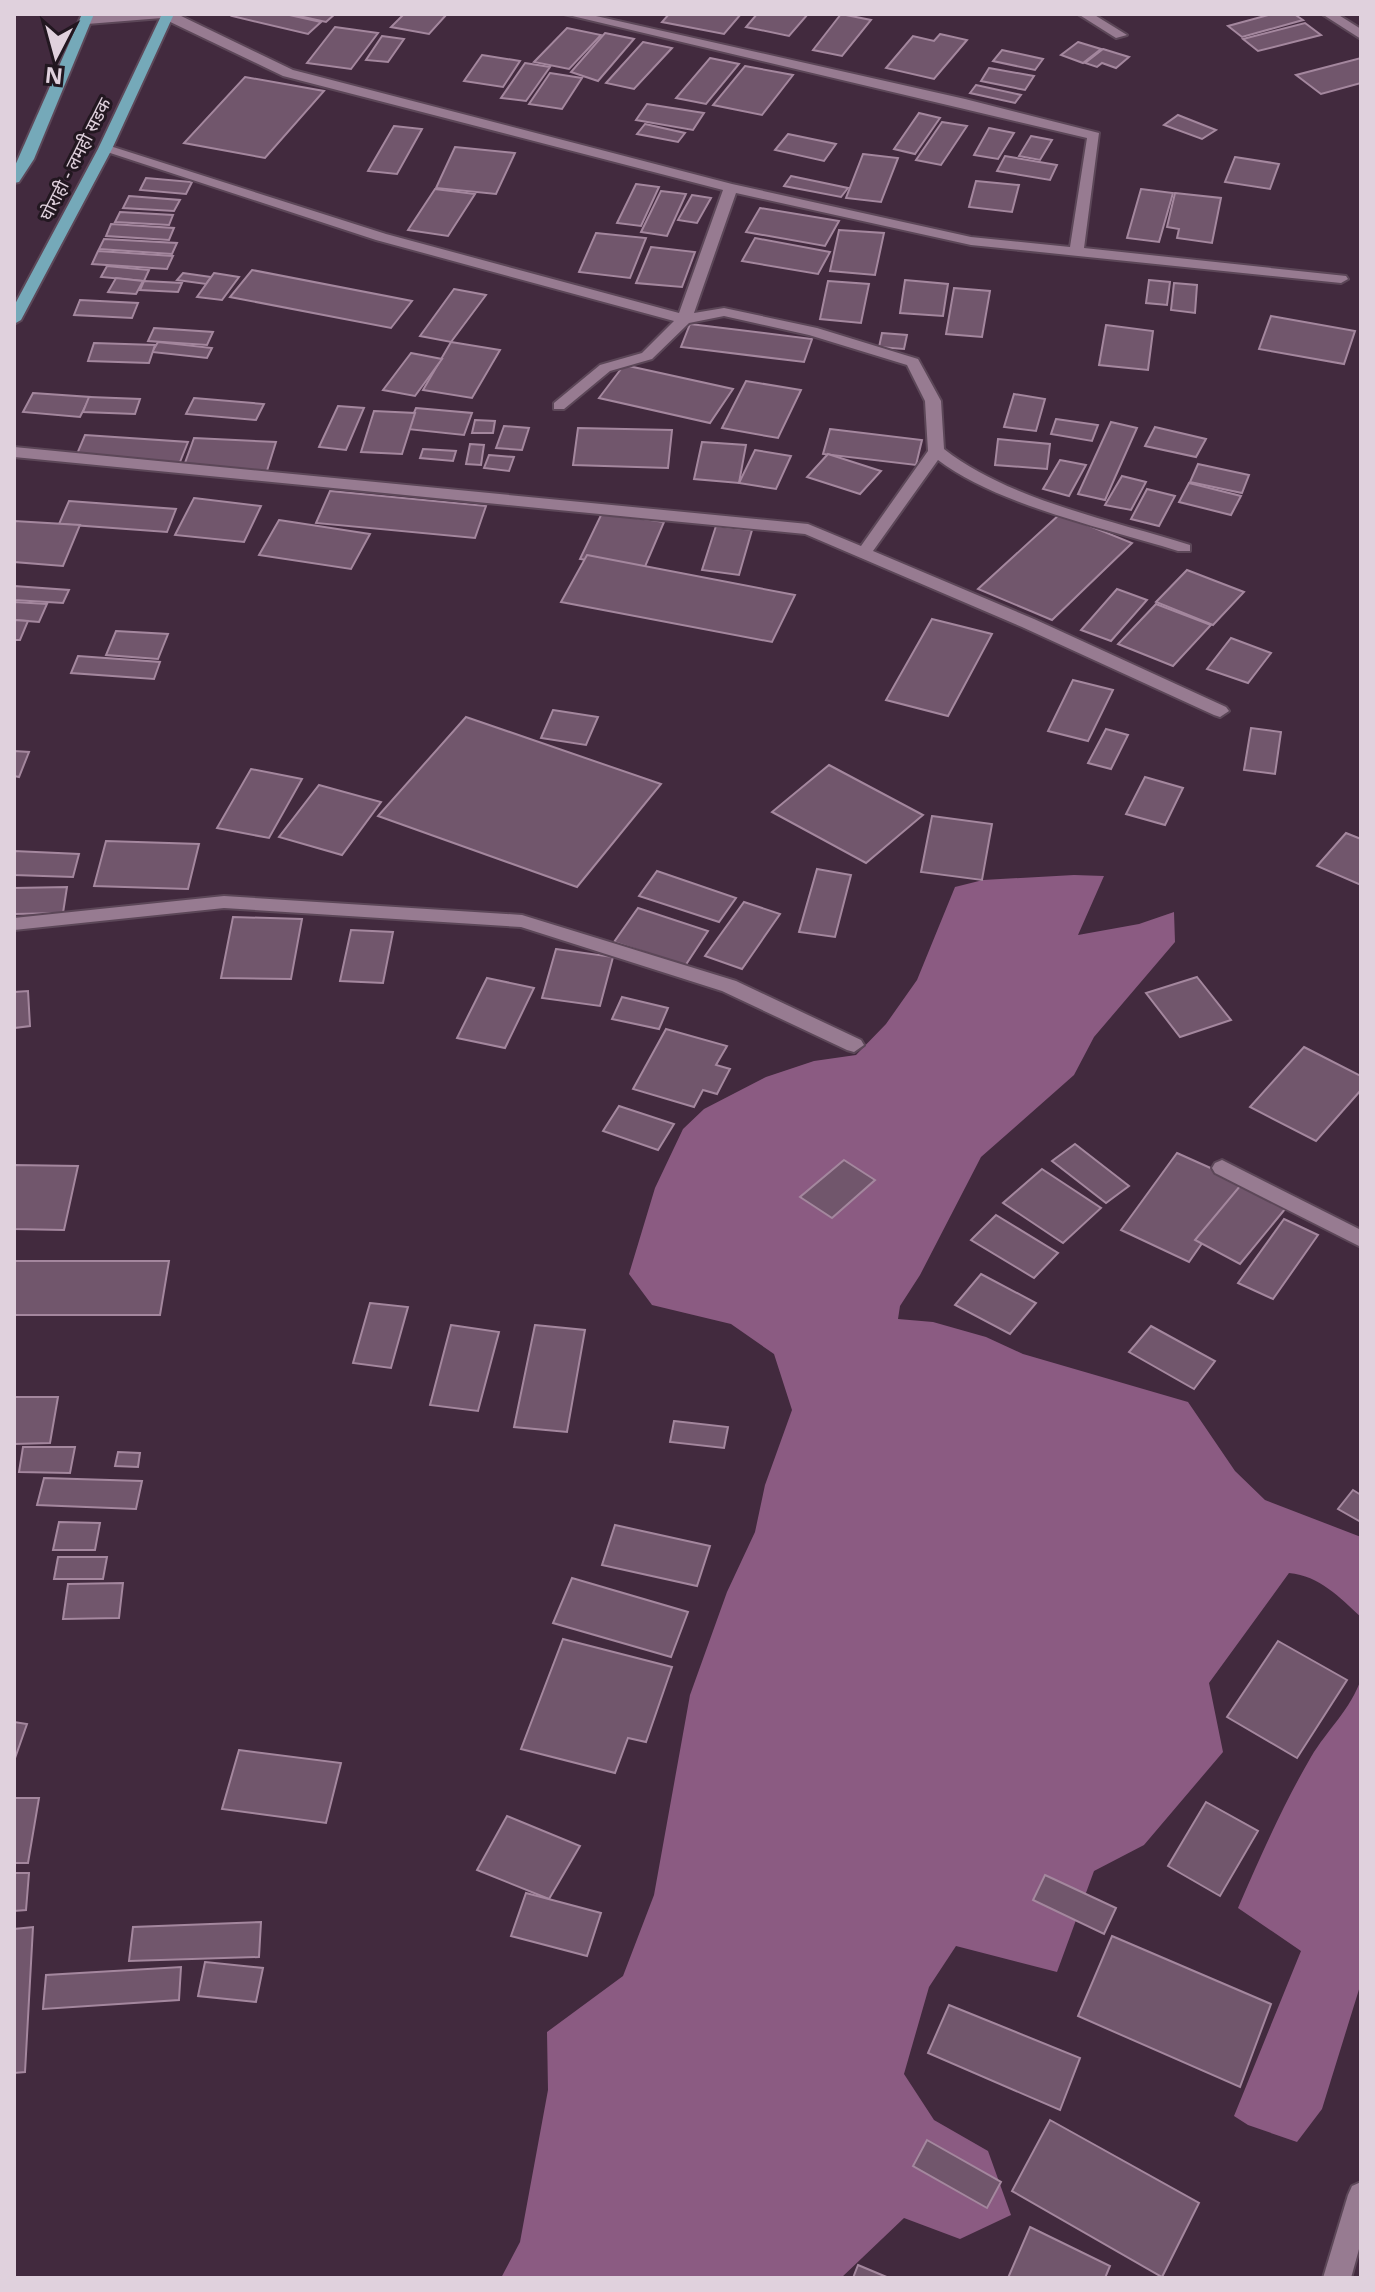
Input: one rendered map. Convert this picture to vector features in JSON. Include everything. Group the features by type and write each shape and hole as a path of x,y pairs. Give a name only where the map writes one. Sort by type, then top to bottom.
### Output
{"main road":[{"name":"घोराही - लमही सडक","path":"14,320 105,149 169,15"},
{"path":"14,179 27,159 88,17"}],"street":[{"path":"570,14 965,103 1094,136 1076,252"},
{"path":"1084,14 1121,35"},
{"path":"1328,14 1361,35"},
{"path":"88,17 169,15 288,73 731,188 971,241 1341,279"},
{"path":"105,149 381,237 684,319 724,312 812,331 913,362 933,401 936,451 865,551"},
{"path":"559,406 605,368 647,356 684,319 731,188"},
{"path":"936,451 966,474 1010,493 1184,548"},
{"path":"14,452 808,529 865,551 1220,711"},
{"path":"14,924 224,902 522,921 729,986 854,1045"},
{"path":"1222,1168 1361,1239"},
{"path":"1337,2278 1361,2195"}],"shaded area":[{"path":"1104,876 1078,935 1139,924 1174,912 1175,942 1094,1037 1074,1075 981,1157 920,1275 900,1306 898,1319 933,1322 986,1337 1023,1354 1188,1402 1235,1471 1265,1500 1361,1537 1361,1617 1320,1583 1289,1573 1209,1683 1223,1752 1144,1845 1094,1871 1057,1972 956,1946 929,1987 904,2074 934,2120 988,2151 1011,2215 960,2239 904,2218 841,2278 501,2278 520,2242 548,2090 547,2032 623,1976 654,1895 690,1695 727,1592 755,1532 765,1485 792,1410 774,1354 731,1324 652,1305 629,1274 655,1188 683,1129 704,1109 766,1077 814,1061 856,1055 886,1024 917,980 955,887 983,880"},
{"path":"1361,1679 1361,1983 1322,2109 1297,2142 1248,2125 1234,2116 1301,1951 1238,1908 1301,1775 1317,1747 1345,1710"}],"building":[{"path":"285,14 321,22 308,34 232,16"},
{"path":"290,14 335,14 326,22"},
{"path":"404,14 447,14 429,34 391,27"},
{"path":"669,14 741,14 724,34 662,22"},
{"path":"757,14 808,14 789,36 746,27"},
{"path":"841,14 871,20 842,56 813,50"},
{"path":"1272,14 1294,14 1303,20 1242,37 1228,26"},
{"path":"1305,23 1321,35 1258,51 1243,39"},
{"path":"335,27 378,33 351,69 307,63"},
{"path":"567,28 601,35 569,69 534,62"},
{"path":"605,33 634,39 598,81 571,72"},
{"path":"940,34 967,40 934,79 886,68 913,36 934,41"},
{"path":"382,36 404,39 388,62 366,60"},
{"path":"643,42 672,48 634,89 606,83"},
{"path":"1078,42 1101,49 1083,63 1061,55"},
{"path":"1103,49 1129,57 1116,68 1102,63 1097,67 1085,63"},
{"path":"1002,50 1043,59 1035,70 993,61"},
{"path":"482,55 520,61 503,87 464,81"},
{"path":"710,58 739,64 706,104 676,98"},
{"path":"1361,58 1361,83 1321,94 1296,75"},
{"path":"525,63 550,67 526,101 501,98"},
{"path":"745,66 793,75 762,115 713,105"},
{"path":"989,68 1034,76 1025,90 981,81"},
{"path":"550,73 582,78 562,109 529,104"},
{"path":"245,77 324,91 265,158 184,143"},
{"path":"976,85 1021,95 1015,103 970,93"},
{"path":"647,104 704,113 693,130 636,120"},
{"path":"919,113 940,118 915,154 894,149"},
{"path":"1178,115 1216,130 1202,139 1164,125"},
{"path":"942,122 967,126 941,165 916,160"},
{"path":"645,124 685,133 678,142 637,134"},
{"path":"394,126 422,129 397,174 368,171"},
{"path":"989,128 1014,133 998,159 974,155"},
{"path":"788,134 836,144 824,161 775,150"},
{"path":"1031,136 1052,140 1040,160 1019,156"},
{"path":"455,147 515,153 496,194 436,188"},
{"path":"863,154 898,158 881,202 846,198"},
{"path":"1005,156 1057,165 1050,180 997,171"},
{"path":"1235,157 1279,164 1270,189 1225,182"},
{"path":"791,176 848,188 841,197 784,186"},
{"path":"146,178 192,182 186,194 140,190"},
{"path":"976,181 1019,185 1012,212 969,207"},
{"path":"636,184 659,187 641,226 617,223"},
{"path":"435,189 475,194 448,236 408,230"},
{"path":"1141,189 1173,193 1159,242 1127,238"},
{"path":"661,191 686,194 667,236 641,232"},
{"path":"1175,193 1221,198 1212,243 1177,238 1179,229 1167,227"},
{"path":"692,195 711,198 697,223 678,220"},
{"path":"129,196 180,200 174,211 123,208"},
{"path":"760,208 839,221 825,246 746,232"},
{"path":"120,212 173,215 169,225 115,222"},
{"path":"111,224 174,228 169,240 106,236"},
{"path":"839,230 884,233 875,275 830,271"},
{"path":"596,233 646,238 630,278 579,272"},
{"path":"755,238 830,252 818,274 742,261"},
{"path":"104,239 177,243 172,254 99,249"},
{"path":"651,247 695,252 682,287 636,283"},
{"path":"98,251 173,256 167,269 92,264"},
{"path":"107,266 149,270 144,281 101,277"},
{"path":"252,270 412,301 391,328 230,297"},
{"path":"183,273 211,277 206,284 177,280"},
{"path":"214,273 239,277 222,300 197,297"},
{"path":"116,278 143,281 136,294 108,292"},
{"path":"905,280 948,284 943,316 900,313"},
{"path":"1149,280 1170,282 1167,305 1146,303"},
{"path":"144,281 182,283 178,292 140,290"},
{"path":"828,281 869,284 861,323 820,319"},
{"path":"1174,283 1197,285 1195,313 1171,310"},
{"path":"954,288 990,291 982,337 946,334"},
{"path":"454,289 486,295 451,342 420,336"},
{"path":"80,300 138,303 132,318 74,315"},
{"path":"1271,316 1355,331 1344,364 1259,349"},
{"path":"690,324 812,339 804,362 681,347"},
{"path":"1106,325 1153,331 1148,370 1099,365"},
{"path":"154,328 213,332 207,345 148,341"},
{"path":"882,333 907,335 904,349 879,347"},
{"path":"158,342 212,348 207,358 152,352"},
{"path":"451,342 500,350 472,398 423,390"},
{"path":"94,343 155,345 149,363 88,361"},
{"path":"411,353 442,359 415,396 383,390"},
{"path":"624,365 733,389 710,423 599,398"},
{"path":"746,381 801,390 778,438 722,428"},
{"path":"33,393 90,397 80,417 23,412"},
{"path":"1014,394 1045,399 1036,431 1004,427"},
{"path":"89,397 140,399 135,414 83,412"},
{"path":"194,398 264,404 256,420 186,414"},
{"path":"338,406 364,408 346,450 319,447"},
{"path":"416,408 472,413 464,435 407,429"},
{"path":"374,411 415,413 402,454 361,452"},
{"path":"1056,419 1098,425 1092,441 1051,434"},
{"path":"475,420 495,421 493,433 472,433"},
{"path":"1111,422 1137,428 1105,500 1078,494"},
{"path":"504,426 529,428 522,450 496,448"},
{"path":"1155,427 1206,439 1196,457 1145,446"},
{"path":"578,428 672,430 668,468 573,465"},
{"path":"830,429 922,440 916,465 823,454"},
{"path":"85,435 188,442 178,467 74,461"},
{"path":"194,438 276,442 266,474 182,471"},
{"path":"998,439 1050,444 1047,469 995,465"},
{"path":"702,442 746,445 739,483 694,479"},
{"path":"470,444 484,445 481,465 466,464"},
{"path":"423,449 456,451 453,461 420,458"},
{"path":"755,450 791,456 776,489 739,483"},
{"path":"828,454 881,471 860,494 807,477"},
{"path":"489,455 514,457 509,471 484,468"},
{"path":"1060,460 1086,465 1069,496 1043,489"},
{"path":"1198,464 1249,475 1242,493 1190,482"},
{"path":"1122,476 1146,482 1131,510 1105,505"},
{"path":"1189,483 1241,496 1231,515 1179,502"},
{"path":"1147,489 1175,496 1159,526 1131,519"},
{"path":"330,491 486,506 475,538 316,523"},
{"path":"194,498 261,506 244,542 175,535"},
{"path":"69,501 176,509 167,532 59,524"},
{"path":"602,513 664,522 644,569 580,559"},
{"path":"1060,514 1132,543 1052,620 978,589"},
{"path":"279,520 370,534 351,569 259,555"},
{"path":"14,521 80,525 63,566 14,562"},
{"path":"716,526 752,530 739,575 702,570"},
{"path":"587,555 795,595 772,642 561,602"},
{"path":"1187,570 1244,592 1213,625 1156,602"},
{"path":"14,586 69,590 63,603 14,600"},
{"path":"1117,589 1147,600 1111,641 1081,630"},
{"path":"14,602 47,604 39,622 14,620"},
{"path":"1156,604 1211,625 1173,666 1118,644"},
{"path":"932,619 992,634 948,716 886,700"},
{"path":"14,620 28,621 20,640 14,640"},
{"path":"116,631 168,634 158,659 106,655"},
{"path":"1231,638 1271,653 1248,683 1207,669"},
{"path":"78,656 160,662 154,679 71,673"},
{"path":"1073,680 1113,690 1088,741 1048,731"},
{"path":"553,710 598,717 586,745 541,738"},
{"path":"466,717 661,784 577,887 378,816"},
{"path":"1251,728 1281,732 1275,774 1244,770"},
{"path":"1106,729 1128,735 1111,769 1088,763"},
{"path":"14,751 29,752 19,777 14,776"},
{"path":"829,765 923,815 866,863 772,812"},
{"path":"251,769 302,779 269,838 217,828"},
{"path":"1145,777 1183,788 1165,825 1126,814"},
{"path":"319,785 381,802 342,855 279,837"},
{"path":"932,816 992,824 982,880 921,872"},
{"path":"1346,833 1361,839 1361,885 1317,866"},
{"path":"106,841 199,844 188,889 94,886"},
{"path":"14,851 79,854 73,877 14,875"},
{"path":"817,869 851,875 835,937 799,932"},
{"path":"657,871 736,898 719,922 639,896"},
{"path":"67,887 63,913 14,914 14,888"},
{"path":"744,902 780,914 742,969 705,956"},
{"path":"638,908 708,931 685,966 614,942"},
{"path":"233,917 302,919 291,979 221,978"},
{"path":"351,930 393,932 383,983 340,981"},
{"path":"556,949 613,957 600,1006 542,998"},
{"path":"1197,977 1231,1020 1180,1037 1146,993"},
{"path":"487,978 534,988 505,1048 457,1038"},
{"path":"28,991 30,1026 14,1028 14,992"},
{"path":"622,997 668,1008 659,1029 612,1019"},
{"path":"666,1029 727,1046 716,1065 730,1069 717,1094 703,1090 694,1107 633,1089"},
{"path":"1304,1047 1361,1076 1361,1090 1316,1141 1250,1107"},
{"path":"619,1106 674,1124 658,1150 603,1131"},
{"path":"1075,1144 1129,1186 1106,1203 1052,1161"},
{"path":"1177,1153 1244,1183 1189,1262 1121,1230"},
{"path":"844,1160 875,1180 832,1218 800,1197"},
{"path":"14,1165 78,1166 64,1230 14,1229"},
{"path":"1042,1169 1101,1208 1063,1243 1003,1203"},
{"path":"1245,1180 1290,1203 1240,1264 1195,1240"},
{"path":"996,1215 1058,1253 1034,1278 971,1240"},
{"path":"1284,1219 1318,1235 1273,1299 1238,1283"},
{"path":"14,1261 169,1261 160,1315 14,1315"},
{"path":"981,1274 1036,1303 1010,1334 955,1305"},
{"path":"370,1303 408,1307 391,1368 353,1363"},
{"path":"451,1325 499,1332 478,1411 430,1405"},
{"path":"535,1325 585,1330 567,1432 514,1427"},
{"path":"1151,1326 1215,1361 1194,1389 1129,1352"},
{"path":"14,1397 58,1397 50,1443 14,1444"},
{"path":"674,1421 728,1427 724,1448 670,1442"},
{"path":"23,1447 75,1447 70,1473 19,1472"},
{"path":"118,1452 140,1453 138,1467 115,1466"},
{"path":"44,1478 142,1481 136,1509 37,1505"},
{"path":"1353,1490 1361,1495 1361,1522 1338,1509"},
{"path":"59,1522 100,1523 95,1550 53,1550"},
{"path":"615,1525 710,1546 697,1586 602,1565"},
{"path":"58,1557 107,1557 103,1579 54,1579"},
{"path":"572,1578 688,1612 671,1657 553,1623"},
{"path":"123,1583 119,1618 63,1619 68,1584"},
{"path":"563,1639 672,1667 646,1742 628,1738 615,1773 521,1749"},
{"path":"1278,1641 1347,1680 1297,1758 1227,1717"},
{"path":"14,1722 27,1724 14,1761"},
{"path":"239,1750 341,1763 326,1823 222,1809"},
{"path":"14,1798 39,1798 28,1863 14,1863"},
{"path":"1206,1802 1258,1831 1220,1896 1168,1866"},
{"path":"507,1816 580,1846 549,1899 477,1870"},
{"path":"14,1873 29,1873 26,1910 14,1911"},
{"path":"1045,1875 1116,1908 1104,1934 1033,1900"},
{"path":"526,1893 601,1913 587,1956 511,1936"},
{"path":"261,1922 259,1957 129,1961 133,1927"},
{"path":"33,1927 25,2072 14,2073 14,1929"},
{"path":"1112,1936 1271,2004 1240,2087 1078,2016"},
{"path":"205,1962 263,1968 256,2002 198,1996"},
{"path":"181,1967 179,2000 43,2009 46,1975"},
{"path":"949,2005 1080,2058 1060,2110 928,2053"},
{"path":"1050,2120 1199,2203 1162,2277 1012,2191"},
{"path":"927,2140 1001,2182 987,2208 913,2166"},
{"path":"1030,2227 1110,2266 1105,2278 1008,2278"},
{"path":"858,2265 889,2278 853,2278"}]}
